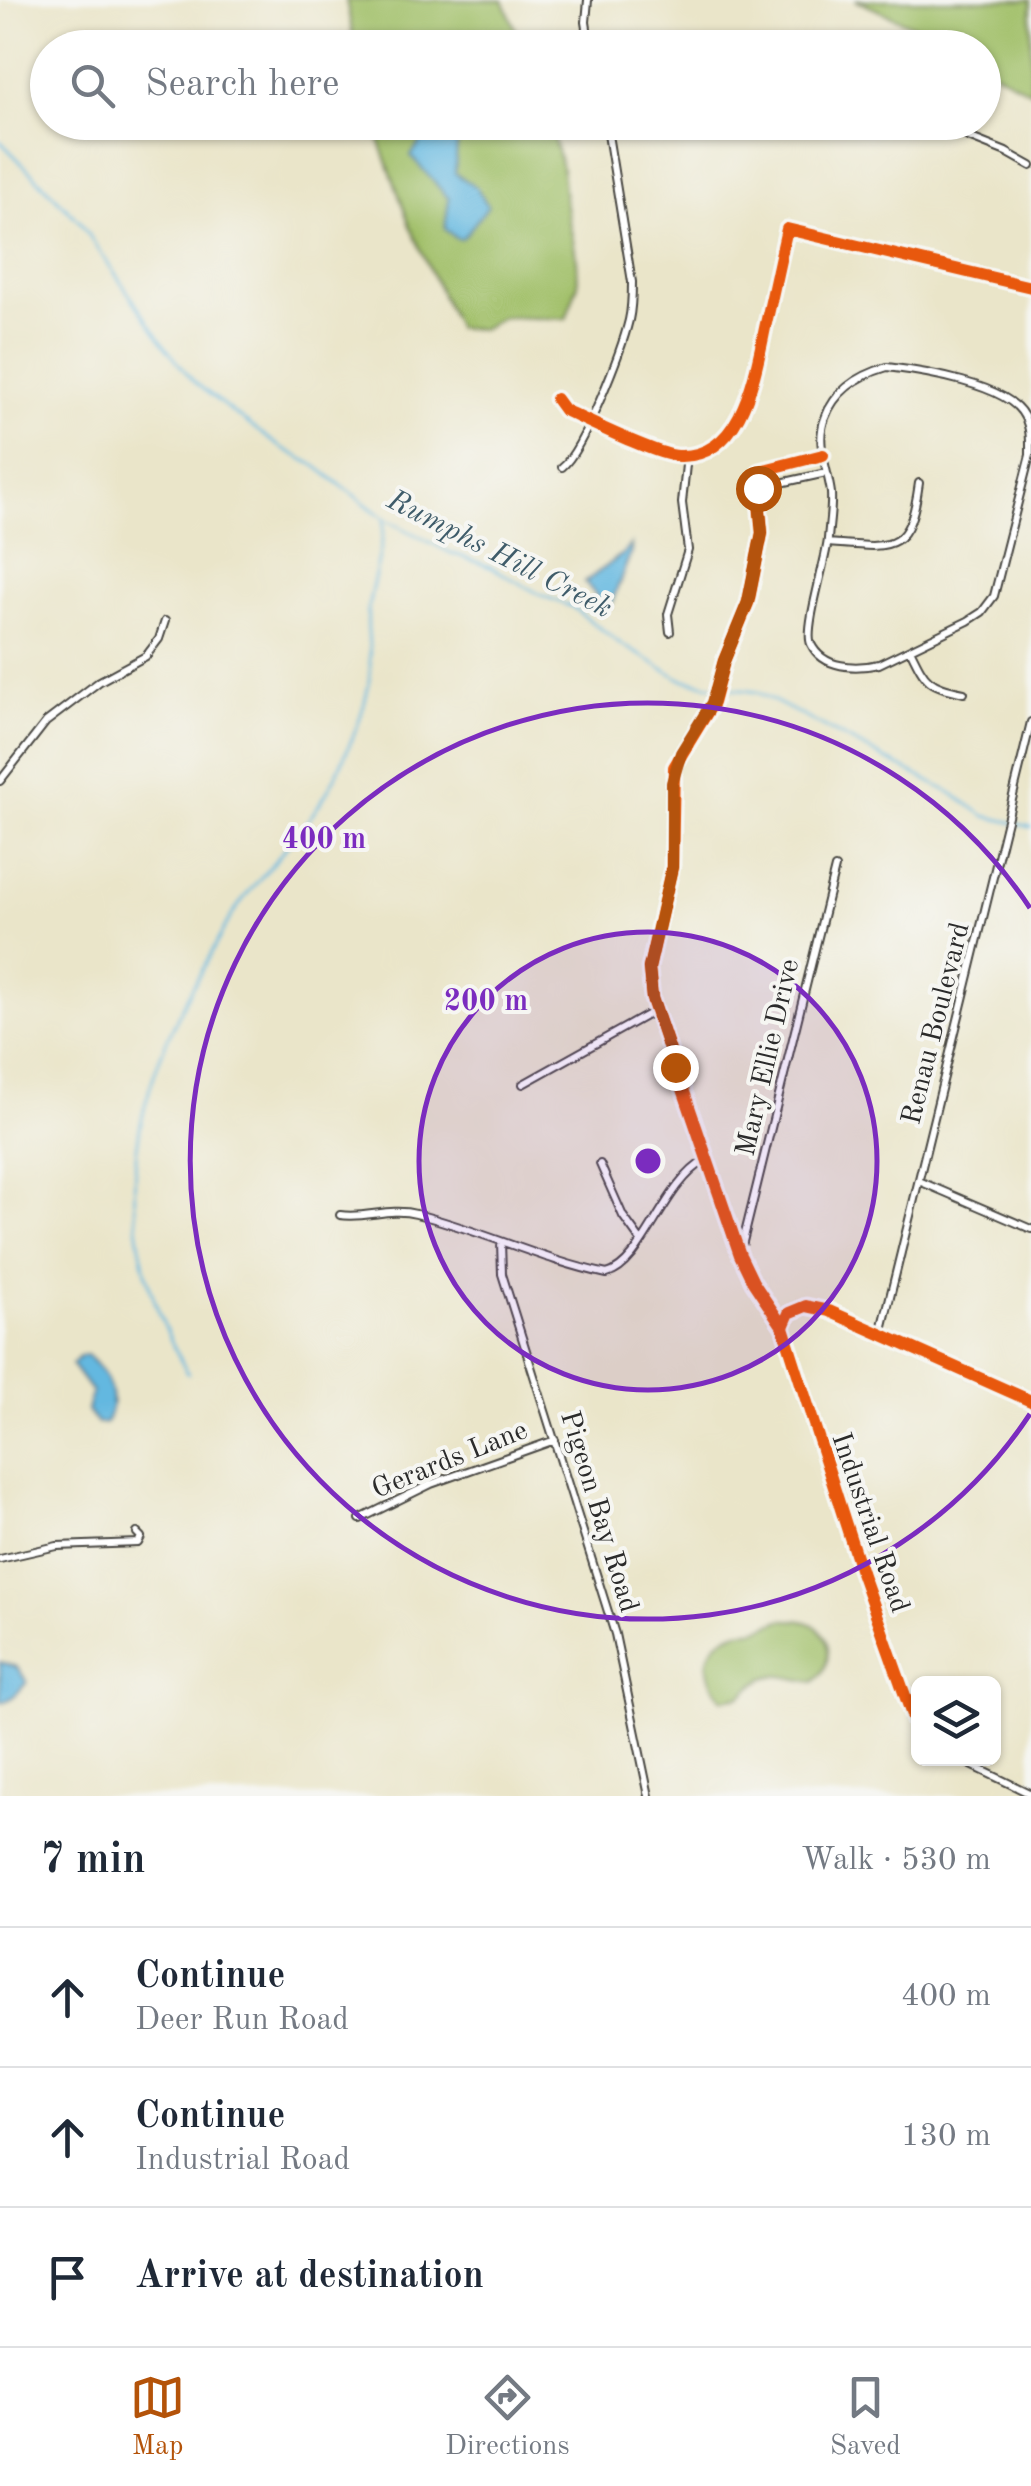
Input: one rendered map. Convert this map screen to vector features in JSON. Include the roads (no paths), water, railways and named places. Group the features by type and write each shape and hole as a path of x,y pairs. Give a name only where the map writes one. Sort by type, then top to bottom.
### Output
{"street":[{"path":"587,30 588,0"},
{"path":"562,468 572,459 590,422 628,326 632,306 632,282 609,140"},
{"path":"976,140 1031,166"},
{"path":"556,399 564,410 665,453 687,455 718,442 731,430 748,399 787,228 1031,287"},
{"path":"887,367 983,388 1009,399 1024,414 1030,455 994,596 982,612 910,649 862,668 826,660 811,644 809,626 828,543 831,495 824,455 824,420 834,402 860,375 887,367"},
{"path":"670,632 668,614 688,550 682,503 687,455"},
{"path":"824,455 763,468 756,481 758,488 826,473"},
{"path":"828,543 883,547 896,541 908,531 914,518 918,483"},
{"name":"Industrial Road","path":"758,488 762,533 748,602 712,703 674,767 672,867 649,968 656,1010 706,1160 740,1255 783,1327 911,1712"},
{"path":"2,777 46,722 100,681 146,656 159,640 165,621"},
{"path":"910,649 933,686 964,693"},
{"name":"Renau Boulevard","path":"881,1334 1031,722"},
{"path":"0,765 2,777"},
{"name":"Mary Ellie Drive","path":"740,1255 835,868"},
{"path":"523,1084 656,1010"},
{"path":"340,1215 410,1212 607,1274 622,1266 680,1180 706,1160"},
{"path":"600,1164 623,1216 641,1241"},
{"path":"918,1182 1031,1229"},
{"name":"Pigeon Bay Road","path":"501,1242 500,1267 616,1634 649,1796"},
{"path":"783,1327 789,1312 806,1306 881,1334 1031,1401"},
{"name":"Gerards Lane","path":"360,1519 431,1484 555,1440"},
{"path":"0,1559 57,1546 138,1543 141,1537 136,1532"},
{"path":"973,1766 1031,1794"}],"water":[{"path":"422,140 457,140 455,173 476,187 488,206 463,238 457,239 445,229 449,199 411,156"},
{"path":"631,544 610,607 605,606 585,582"},
{"path":"87,1355 109,1386 111,1404 106,1423 97,1424 87,1411 92,1392 72,1365 80,1356"},
{"path":"0,1662 17,1667 27,1682 12,1698 0,1702"}],"waterway":[{"name":"Rumphs Hill Creek","path":"0,141 78,220 194,382 232,412 279,446 316,466 385,519 572,607 621,644 681,679 713,686"},
{"path":"188,1374 162,1321 145,1270 136,1220 135,1171 141,1122 154,1073 174,1023 224,929 317,807 354,735 369,684 368,610 384,521"},
{"name":"Rumphs Hill Creek","path":"721,687 757,692 953,794 985,816 1031,827"}]}
